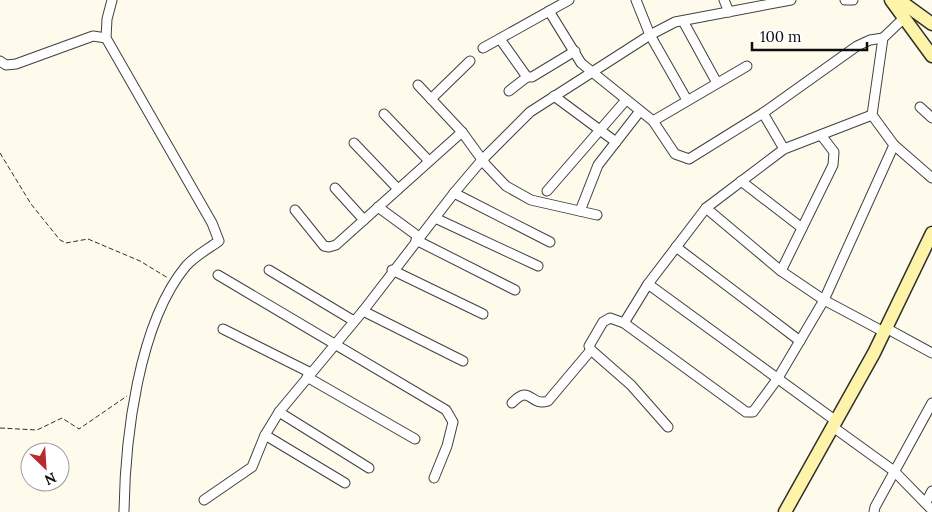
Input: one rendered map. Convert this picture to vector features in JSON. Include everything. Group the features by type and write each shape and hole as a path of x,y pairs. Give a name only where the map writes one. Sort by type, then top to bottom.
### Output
{"main road":[{"path":"891,0 932,56"},
{"path":"899,0 932,24"},
{"path":"788,511 885,330 932,233"}],"street":[{"path":"112,0 107,20 106,38 219,236 219,240 186,266 175,283 166,297 147,348 130,418 124,512"},
{"path":"483,48 569,0"},
{"path":"636,0 650,35 687,100"},
{"path":"724,0 729,12"},
{"path":"204,500 252,467 265,435 279,412 363,311 392,270 454,193 524,116 650,35 674,22 791,0"},
{"path":"845,0 853,0"},
{"path":"550,11 575,50 581,63 653,121 675,154 689,159 763,113 857,46 870,40 883,38 904,18"},
{"path":"683,21 717,83"},
{"path":"0,61 6,64 16,64 93,36 106,38"},
{"path":"883,38 872,115 894,145 932,178"},
{"path":"500,39 527,77"},
{"path":"509,91 527,77 532,77 575,50"},
{"path":"431,99 470,60"},
{"path":"653,121 747,66"},
{"path":"418,85 462,132 494,175 516,193 531,200 597,215"},
{"path":"554,96 616,142"},
{"path":"547,190 626,100"},
{"path":"920,107 932,118"},
{"path":"580,211 598,165 640,111"},
{"path":"763,113 784,149"},
{"path":"384,114 429,161"},
{"path":"624,323 648,284 706,208 784,149 872,115"},
{"path":"295,210 324,246 336,245 462,132"},
{"path":"781,271 833,165 835,157 832,147 820,135"},
{"path":"354,143 398,189"},
{"path":"668,427 631,385 591,350 589,346 606,318 624,323 749,413 756,410 778,378 824,300 894,145"},
{"path":"741,182 802,228"},
{"path":"335,188 364,220"},
{"path":"454,193 550,242"},
{"path":"378,208 418,239 515,290"},
{"path":"706,208 781,271 824,300 932,353"},
{"path":"435,218 538,266"},
{"path":"676,247 800,341"},
{"path":"269,270 354,322"},
{"path":"392,270 482,314"},
{"path":"218,275 446,410 453,422 448,446 434,478"},
{"path":"648,284 778,378 894,471 932,510"},
{"path":"363,311 463,361"},
{"path":"223,329 309,375 414,439"},
{"path":"512,403 520,394 525,394 538,402 548,401 591,350"},
{"path":"874,512 874,507 932,403"},
{"path":"279,412 369,468"},
{"path":"265,435 345,483"},
{"path":"926,502 932,491"}],"path":[{"path":"0,153 31,204 60,240 66,243 88,239 140,261 175,283"},
{"path":"0,428 37,430 65,418 79,429 123,398 136,395"}]}
